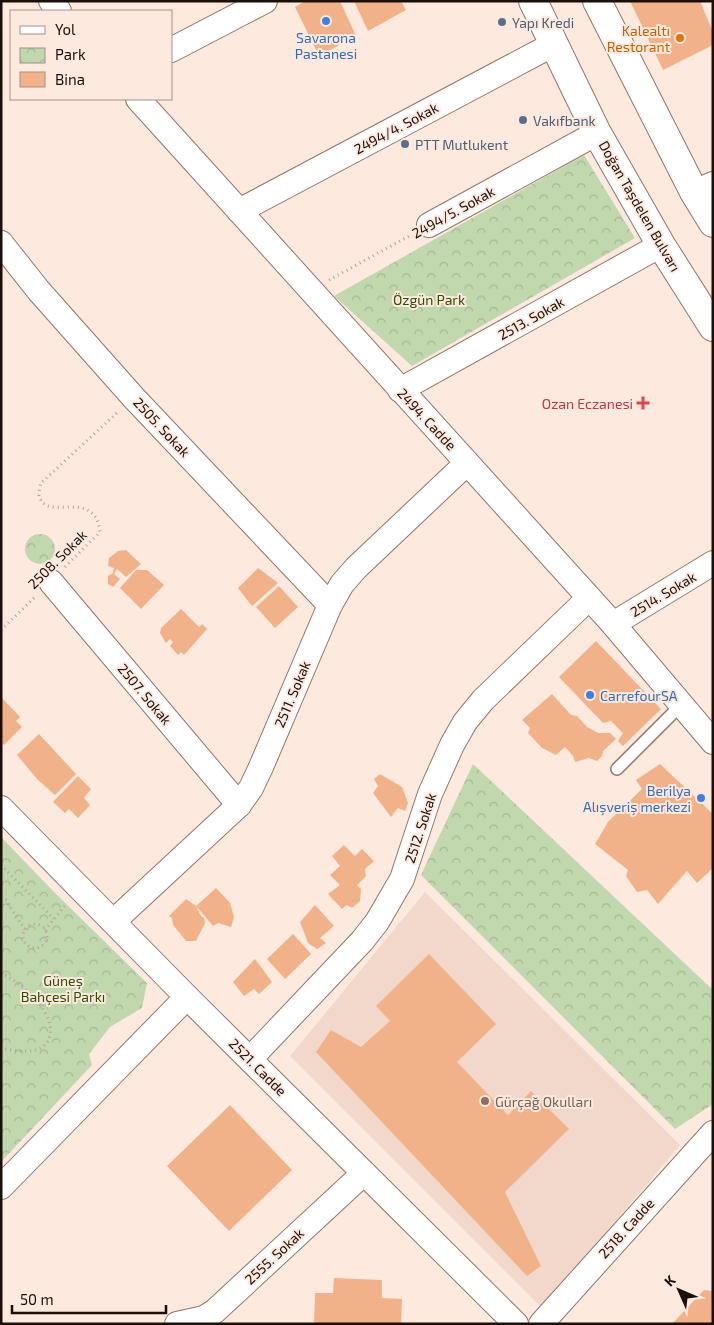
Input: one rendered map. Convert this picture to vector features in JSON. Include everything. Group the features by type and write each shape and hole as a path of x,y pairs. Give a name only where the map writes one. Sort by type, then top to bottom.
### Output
{"main road":[{"name":"Doğan Taşdelen Bulvarı","path":"533,1 597,133 661,245 713,327"},
{"path":"596,1 704,188 713,223"}],"street":[{"path":"172,49 265,1"},
{"name":"2494/4. Sokak","path":"238,211 554,44"},
{"name":"2494. Cadde","path":"139,100 613,624 713,742"},
{"name":"2494/5. Sokak","path":"429,225 597,133"},
{"name":"2505. Sokak","path":"1,243 39,291 134,398 330,605"},
{"name":"2513. Sokak","path":"400,390 661,245"},
{"name":"2511. Sokak","path":"114,921 239,805 261,767 330,605 342,584 356,568 467,463"},
{"name":"2514. Sokak","path":"613,624 713,563"},
{"name":"2507. Sokak","path":"51,582 239,805"},
{"name":"2512. Sokak","path":"250,1059 362,941 377,922 402,879 430,794 452,745 465,722 484,700 589,598"},
{"name":"2521. Cadde","path":"1,808 187,997 516,1324"},
{"path":"1,1187 187,997"},
{"name":"2518. Cadde","path":"541,1324 713,1133"},
{"name":"2555. Sokak","path":"177,1324 198,1320 210,1315 364,1172"}],"lane":[{"path":"617,769 681,705"}],"path":[{"name":"2494/5. Sokak","path":"310,290 429,225"},
{"name":"2508. Sokak","path":"1,630 100,532 99,521 91,512 84,508 73,506 54,508 46,505 39,495 41,483 134,398"},
{"path":"1,865 54,919"},
{"path":"1,897 6,900 24,930 23,938 26,945 37,948 46,941 45,930 80,888"},
{"path":"24,930 35,924 45,930"},
{"path":"1,1048 25,1051 38,1050 47,1044 52,1033 47,1017 24,987 3,974"}],"shaded area":[{"name":"Gürçağ Okulları","path":"425,892 680,1145 542,1308 290,1056"}],"green space":[{"name":"Özgün Park","path":"584,155 635,238 412,366 334,296"},
{"path":"40,534 46,535 54,543 54,555 46,563 40,564 34,563 26,555 25,549 26,543 34,535"},
{"path":"473,764 713,990 713,1104 675,1129 421,875"},
{"name":"Güneş Bahçesi Parkı","path":"1,837 147,983 142,1008 110,1027 89,1054 92,1065 1,1162"}],"building":[{"path":"305,1 340,1 356,36 319,56 295,7"},
{"path":"354,1 401,1 406,10 368,31"},
{"name":"Kalealtı Restorant","path":"630,1 700,1 713,32 713,45 663,70"},
{"path":"126,550 141,564 126,577 117,569 114,574 120,579 113,587 108,584 108,576 113,573 114,568 108,566 109,558 118,551"},
{"path":"258,568 278,583 252,606 238,588"},
{"path":"136,570 147,570 164,585 141,609 120,588"},
{"path":"279,586 298,607 275,628 256,607"},
{"path":"181,609 199,627 202,624 207,629 184,655 181,652 178,655 170,646 173,642 170,639 166,643 160,633 161,628"},
{"path":"596,641 661,709 623,746 618,741 623,733 611,721 603,723 559,677"},
{"path":"552,694 571,715 577,716 587,727 598,733 610,733 616,739 603,751 602,756 597,761 589,758 575,762 573,756 565,747 556,755 542,748 528,733 530,728 522,720"},
{"path":"1,697 20,717 16,721 22,727 4,745 1,742"},
{"path":"39,734 76,774 55,795 37,779 17,755"},
{"path":"660,764 713,814 713,868 697,883 687,871 658,904 647,890 637,892 626,876 628,870 595,844 608,822 642,789 636,780"},
{"path":"380,774 402,787 408,803 405,811 398,808 391,817 373,793 378,786 374,779"},
{"path":"78,776 91,789 84,798 90,805 78,818 69,809 65,813 53,802"},
{"path":"344,845 355,856 362,849 374,861 365,869 366,876 357,885 361,889 360,901 352,908 347,905 342,909 328,894 340,885 330,875 340,866 332,856"},
{"path":"216,888 230,903 234,917 231,927 218,923 213,926 196,906"},
{"path":"186,899 196,906 204,918 205,923 196,941 186,941 173,925 172,918 169,916"},
{"path":"315,905 334,926 320,938 326,943 317,949 308,943 300,922"},
{"path":"293,934 311,954 285,979 267,959"},
{"name":"Gürçağ Okulları","path":"429,954 496,1024 457,1062 508,1115 531,1091 569,1129 505,1192 541,1266 527,1276 316,1052 331,1030 361,1047 390,1021 376,1006"},
{"path":"255,959 272,982 259,994 254,989 244,996 233,982"},
{"path":"230,1105 292,1170 229,1231 167,1166"},
{"path":"334,1278 382,1280 382,1298 402,1299 401,1324 314,1324 315,1293 333,1293"},
{"path":"704,1290 713,1291 713,1324 672,1324"}],"place":[{"name":"Savarona Pastanesi","path":"326,21"},
{"name":"Yapı Kredi","path":"502,22"},
{"name":"Kalealtı Restorant","path":"680,38"},
{"name":"Vakıfbank","path":"523,120"},
{"name":"PTT Mutlukent","path":"405,144"},
{"name":"Ozan Eczanesi","path":"643,403"},
{"name":"CarrefourSA","path":"590,695"},
{"name":"Berilya Alışveriş merkezi","path":"701,798"},
{"name":"Gürçağ Okulları","path":"485,1101"}]}
